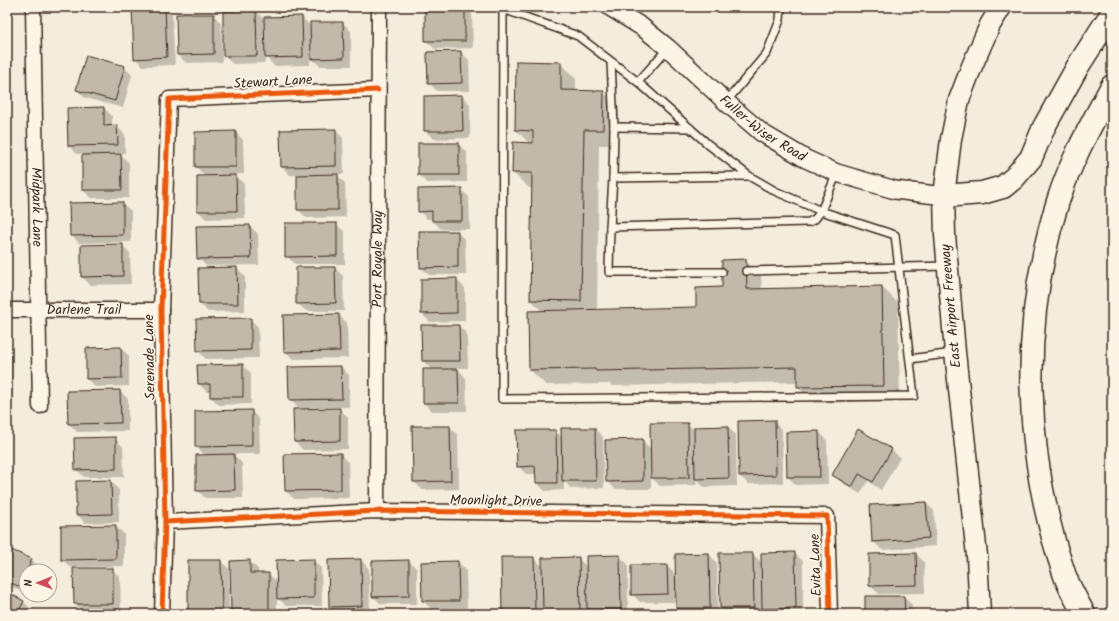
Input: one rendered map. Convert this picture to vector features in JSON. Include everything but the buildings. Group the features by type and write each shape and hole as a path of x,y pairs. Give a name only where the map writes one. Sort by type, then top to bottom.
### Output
{"highway":[{"path":"944,196 982,193 1003,187 1014,178 1031,158 1044,127 1078,66 1112,13"},
{"path":"1084,614 1066,577 1046,509 1035,450 1030,387 1033,337 1042,262 1058,200 1082,141 1112,86"}],"main road":[{"name":"East Airport Freeway","path":"980,614 977,556 955,352 945,235 944,196 951,138 959,100 990,25 1002,7"}],"street":[{"name":"Midpark Lane","path":"33,7 40,406"},
{"name":"Port Royale Way","path":"377,511 379,7"},
{"name":"Fuller-Wiser Road","path":"610,7 642,27 668,48 762,133 806,159 837,173 895,190 944,196"},
{"name":"Stewart Lane","path":"169,99 378,90"},
{"name":"Serenade Lane","path":"162,614 165,522 161,310 169,99"},
{"name":"Darlene Trail","path":"7,310 161,310"},
{"name":"Moonlight Drive","path":"165,522 377,511 827,516"},
{"name":"Evita Lane","path":"827,516 830,614"}],"lane":[{"path":"726,102 767,53 780,20 781,7"},
{"path":"503,8 578,36 611,62 638,82 709,145 749,176 775,192 821,211 895,235 914,396 502,399 503,8"},
{"path":"638,82 668,48"},
{"path":"611,62 614,127 609,272 722,272"},
{"path":"614,127 690,128"},
{"path":"610,227 809,222 815,219 821,211 837,173"},
{"path":"613,178 749,176"},
{"path":"746,271 948,266"},
{"path":"910,359 955,352"}],"cycle path":[{"path":"162,614 165,522 161,310 169,99 378,90"},
{"path":"165,522 377,511 827,516 830,614"}]}
